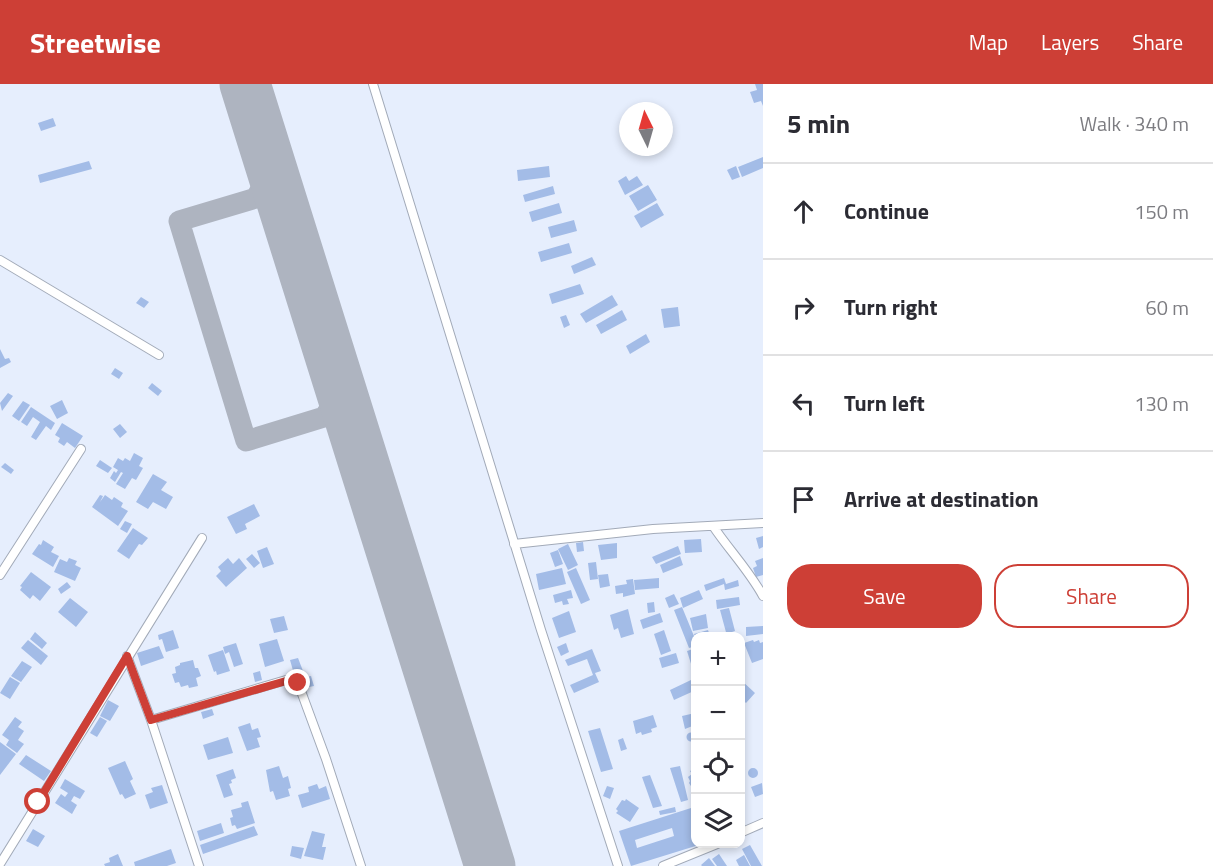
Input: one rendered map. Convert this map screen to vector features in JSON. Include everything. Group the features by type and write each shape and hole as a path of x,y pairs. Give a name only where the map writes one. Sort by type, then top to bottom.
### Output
{"street":[{"path":"373,84 514,544 618,866"},
{"path":"0,260 159,355"},
{"path":"0,575 81,449"},
{"path":"514,544 653,529 763,523"},
{"path":"713,525 727,547 745,567 763,596"},
{"path":"0,864 202,538"},
{"path":"127,656 151,720 199,866"},
{"path":"151,720 286,681 298,683 361,866"},
{"path":"745,831 763,823"},
{"path":"663,866 705,848"}],"building":[{"path":"755,84 763,84 763,106 761,101 754,103 750,92 757,90"},
{"path":"53,118 56,126 41,131 38,123"},
{"path":"763,157 763,168 742,177 738,167"},
{"path":"89,161 92,169 40,183 38,175"},
{"path":"549,166 550,177 518,181 517,170"},
{"path":"736,166 740,177 732,180 727,170"},
{"path":"626,176 629,181 637,176 643,185 625,195 618,181"},
{"path":"648,185 657,200 638,211 629,196"},
{"path":"553,186 555,194 525,202 523,195"},
{"path":"559,203 562,213 532,222 529,212"},
{"path":"657,203 664,215 641,228 634,216"},
{"path":"574,220 577,231 551,238 548,227"},
{"path":"569,243 572,253 541,262 538,252"},
{"path":"592,257 596,265 574,274 571,266"},
{"path":"580,284 584,294 552,304 549,294"},
{"path":"612,295 618,305 586,323 580,314"},
{"path":"141,297 149,302 144,308 136,303"},
{"path":"678,307 680,326 664,328 661,309"},
{"path":"622,310 627,320 601,334 596,325"},
{"path":"566,315 570,325 564,328 560,317"},
{"path":"646,334 650,342 630,354 626,346"},
{"path":"0,349 5,359 9,358 11,362 0,368"},
{"path":"115,368 123,373 119,379 111,374"},
{"path":"152,383 162,391 158,396 148,388"},
{"path":"8,393 13,396 2,411 0,403"},
{"path":"62,400 68,413 57,419 50,406"},
{"path":"23,401 30,405 19,421 12,416"},
{"path":"31,407 55,423 51,430 46,426 36,440 31,437 40,422 33,417 27,426 21,422"},
{"path":"62,423 83,436 75,448 67,442 64,446 58,442 60,438 55,435"},
{"path":"120,424 127,432 120,438 113,429"},
{"path":"134,453 143,458 139,466 143,468 136,480 132,478 125,489 116,484 123,473 121,472 115,482 110,478 114,471 116,473 118,470 113,467 118,458 130,461"},
{"path":"100,460 112,468 108,473 96,466"},
{"path":"5,463 14,470 11,474 1,467"},
{"path":"153,474 167,482 161,490 173,497 166,509 153,502 148,509 136,502"},
{"path":"100,495 103,496 100,502 105,495 112,500 114,497 123,503 121,507 128,511 118,526 92,507"},
{"path":"254,504 260,516 245,524 247,529 236,534 227,517"},
{"path":"125,521 132,524 127,533 120,529"},
{"path":"133,528 148,538 142,545 139,544 129,559 117,551"},
{"path":"763,536 763,547 759,549 756,538"},
{"path":"701,539 702,552 685,553 684,540"},
{"path":"43,540 54,547 51,552 59,556 53,567 32,554"},
{"path":"583,542 584,551 577,552 576,543"},
{"path":"617,543 617,558 601,560 598,545"},
{"path":"568,544 578,565 568,570 558,549"},
{"path":"678,546 681,554 656,564 652,557"},
{"path":"267,547 274,564 263,568 257,551"},
{"path":"558,550 563,564 555,567 550,553"},
{"path":"252,554 260,563 254,568 246,559"},
{"path":"680,556 683,565 663,573 660,565"},
{"path":"69,558 77,561 75,565 81,568 75,581 54,572 60,559 67,562"},
{"path":"228,558 233,564 239,558 247,568 226,587 216,576 221,571 218,567"},
{"path":"763,558 763,575 756,577 753,568 757,566 755,561"},
{"path":"596,562 598,579 590,580 588,563"},
{"path":"562,568 566,584 539,590 536,574"},
{"path":"576,568 590,600 581,604 567,572"},
{"path":"31,572 51,587 40,601 33,595 30,599 20,590 22,587 20,586"},
{"path":"608,574 610,586 600,588 598,575"},
{"path":"659,578 659,588 635,590 634,580"},
{"path":"724,578 726,584 738,580 739,586 725,590 724,584 706,591 704,585"},
{"path":"633,579 635,594 623,597 623,593 616,594 615,586 627,584 626,580"},
{"path":"67,582 71,587 61,594 58,589"},
{"path":"571,590 573,598 567,599 569,604 563,605 562,601 555,603 553,595"},
{"path":"699,590 703,599 683,608 680,598"},
{"path":"674,594 679,604 669,608 665,598"},
{"path":"739,597 740,605 717,609 716,600"},
{"path":"70,598 88,612 76,627 58,612"},
{"path":"654,602 655,612 648,613 647,603"},
{"path":"682,607 692,632 691,647 689,648 674,610"},
{"path":"729,608 735,631 726,632 720,610"},
{"path":"628,609 634,634 621,638 618,628 614,630 610,615"},
{"path":"569,611 576,632 559,638 552,618"},
{"path":"660,613 663,622 643,629 640,620"},
{"path":"706,614 708,628 693,631 690,618"},
{"path":"284,616 288,630 274,633 270,619"},
{"path":"763,626 763,634 746,636 746,627"},
{"path":"173,630 179,648 166,652 162,639 159,640 158,635"},
{"path":"664,630 671,651 661,655 654,634"},
{"path":"35,632 47,643 42,649 30,639"},
{"path":"277,639 284,661 265,667 259,644"},
{"path":"28,640 48,656 41,665 21,648"},
{"path":"753,640 763,642 763,659 752,663 745,643"},
{"path":"236,643 243,664 234,667 229,652 225,654 223,647"},
{"path":"566,643 569,652 561,656 557,647"},
{"path":"159,646 164,658 141,666 137,653"},
{"path":"592,649 601,671 595,673 599,682 574,693 570,685 593,675 587,659 568,666 565,660"},
{"path":"223,650 230,671 217,675 208,655"},
{"path":"691,650 691,664 687,651"},
{"path":"676,653 679,663 662,668 659,658"},
{"path":"298,658 303,671 294,674 290,660"},
{"path":"193,660 201,676 196,678 198,686 181,687 179,682 175,683 172,674 176,673 175,667 180,663"},
{"path":"22,661 32,667 21,682 11,676"},
{"path":"260,671 262,680 255,682 253,673"},
{"path":"311,676 314,686 304,688 302,678"},
{"path":"10,677 20,683 10,699 0,693"},
{"path":"691,680 691,692 674,700 670,690"},
{"path":"745,684 755,693 745,702"},
{"path":"108,700 119,706 110,721 100,716"},
{"path":"212,709 214,715 203,719 201,712"},
{"path":"691,714 691,727 685,729 682,716"},
{"path":"653,715 657,727 651,729 652,732 636,734 633,721"},
{"path":"15,717 22,722 18,727 24,731 18,740 24,744 17,753 6,745 9,740 2,735"},
{"path":"100,717 107,721 97,737 90,733"},
{"path":"250,723 252,730 258,728 261,737 257,738 260,747 247,751 238,727"},
{"path":"600,728 613,769 601,772 588,731"},
{"path":"691,733 691,741 688,740 688,734"},
{"path":"228,737 233,753 208,760 203,745"},
{"path":"623,738 627,749 621,751 618,740"},
{"path":"0,742 16,754 0,775"},
{"path":"26,755 51,771 44,781 19,764"},
{"path":"125,761 133,779 130,781 136,794 125,799 122,794 120,795 108,768"},
{"path":"279,766 283,778 288,776 291,788 288,789 290,796 276,800 273,791 270,792 266,770"},
{"path":"680,766 688,800 681,802 670,768"},
{"path":"753,768 758,773 753,778 748,773"},
{"path":"233,769 236,778 229,784 233,795 224,798 216,775"},
{"path":"650,775 662,806 653,808 642,777"},
{"path":"65,779 85,791 80,799 74,796 71,801 77,805 72,814 55,803 61,794 65,797 68,793 60,788"},
{"path":"762,783 763,794 755,797 751,787"},
{"path":"317,784 319,789 326,786 330,799 302,808 298,795 309,792 308,787"},
{"path":"162,785 168,803 150,809 145,795 153,792 151,788"},
{"path":"607,786 614,788 610,799 603,796"},
{"path":"626,799 639,808 630,822 616,813 622,800"},
{"path":"248,801 255,823 237,829 235,825 232,826 231,810 242,807 241,803"},
{"path":"675,807 676,812 660,815 659,811"},
{"path":"691,808 691,847 631,866 619,831","holes":["672,828 674,836 637,848 635,840"]},
{"path":"221,823 224,833 200,841 197,831"},
{"path":"254,826 258,835 203,854 200,845"},
{"path":"33,829 45,836 38,847 26,841"},
{"path":"312,831 325,834 322,847 326,847 323,860 304,856"},
{"path":"750,845 762,866 751,866 742,849"},
{"path":"292,846 304,848 301,859 290,856"},
{"path":"171,849 176,863 167,866 135,866 134,862"},
{"path":"118,854 123,866 105,866 104,864 110,862 109,858"},
{"path":"719,854 727,866 717,866 712,859"},
{"path":"744,855 750,866 739,866 736,860"},
{"path":"709,858 715,866 701,865"}],"taxiway":[{"path":"265,182 256,198 179,221 246,441 324,417 334,403"}],"runway":[{"path":"245,84 490,866"}],"route":[{"path":"38,802 127,656 151,720 286,681 291,680 298,683"}]}
